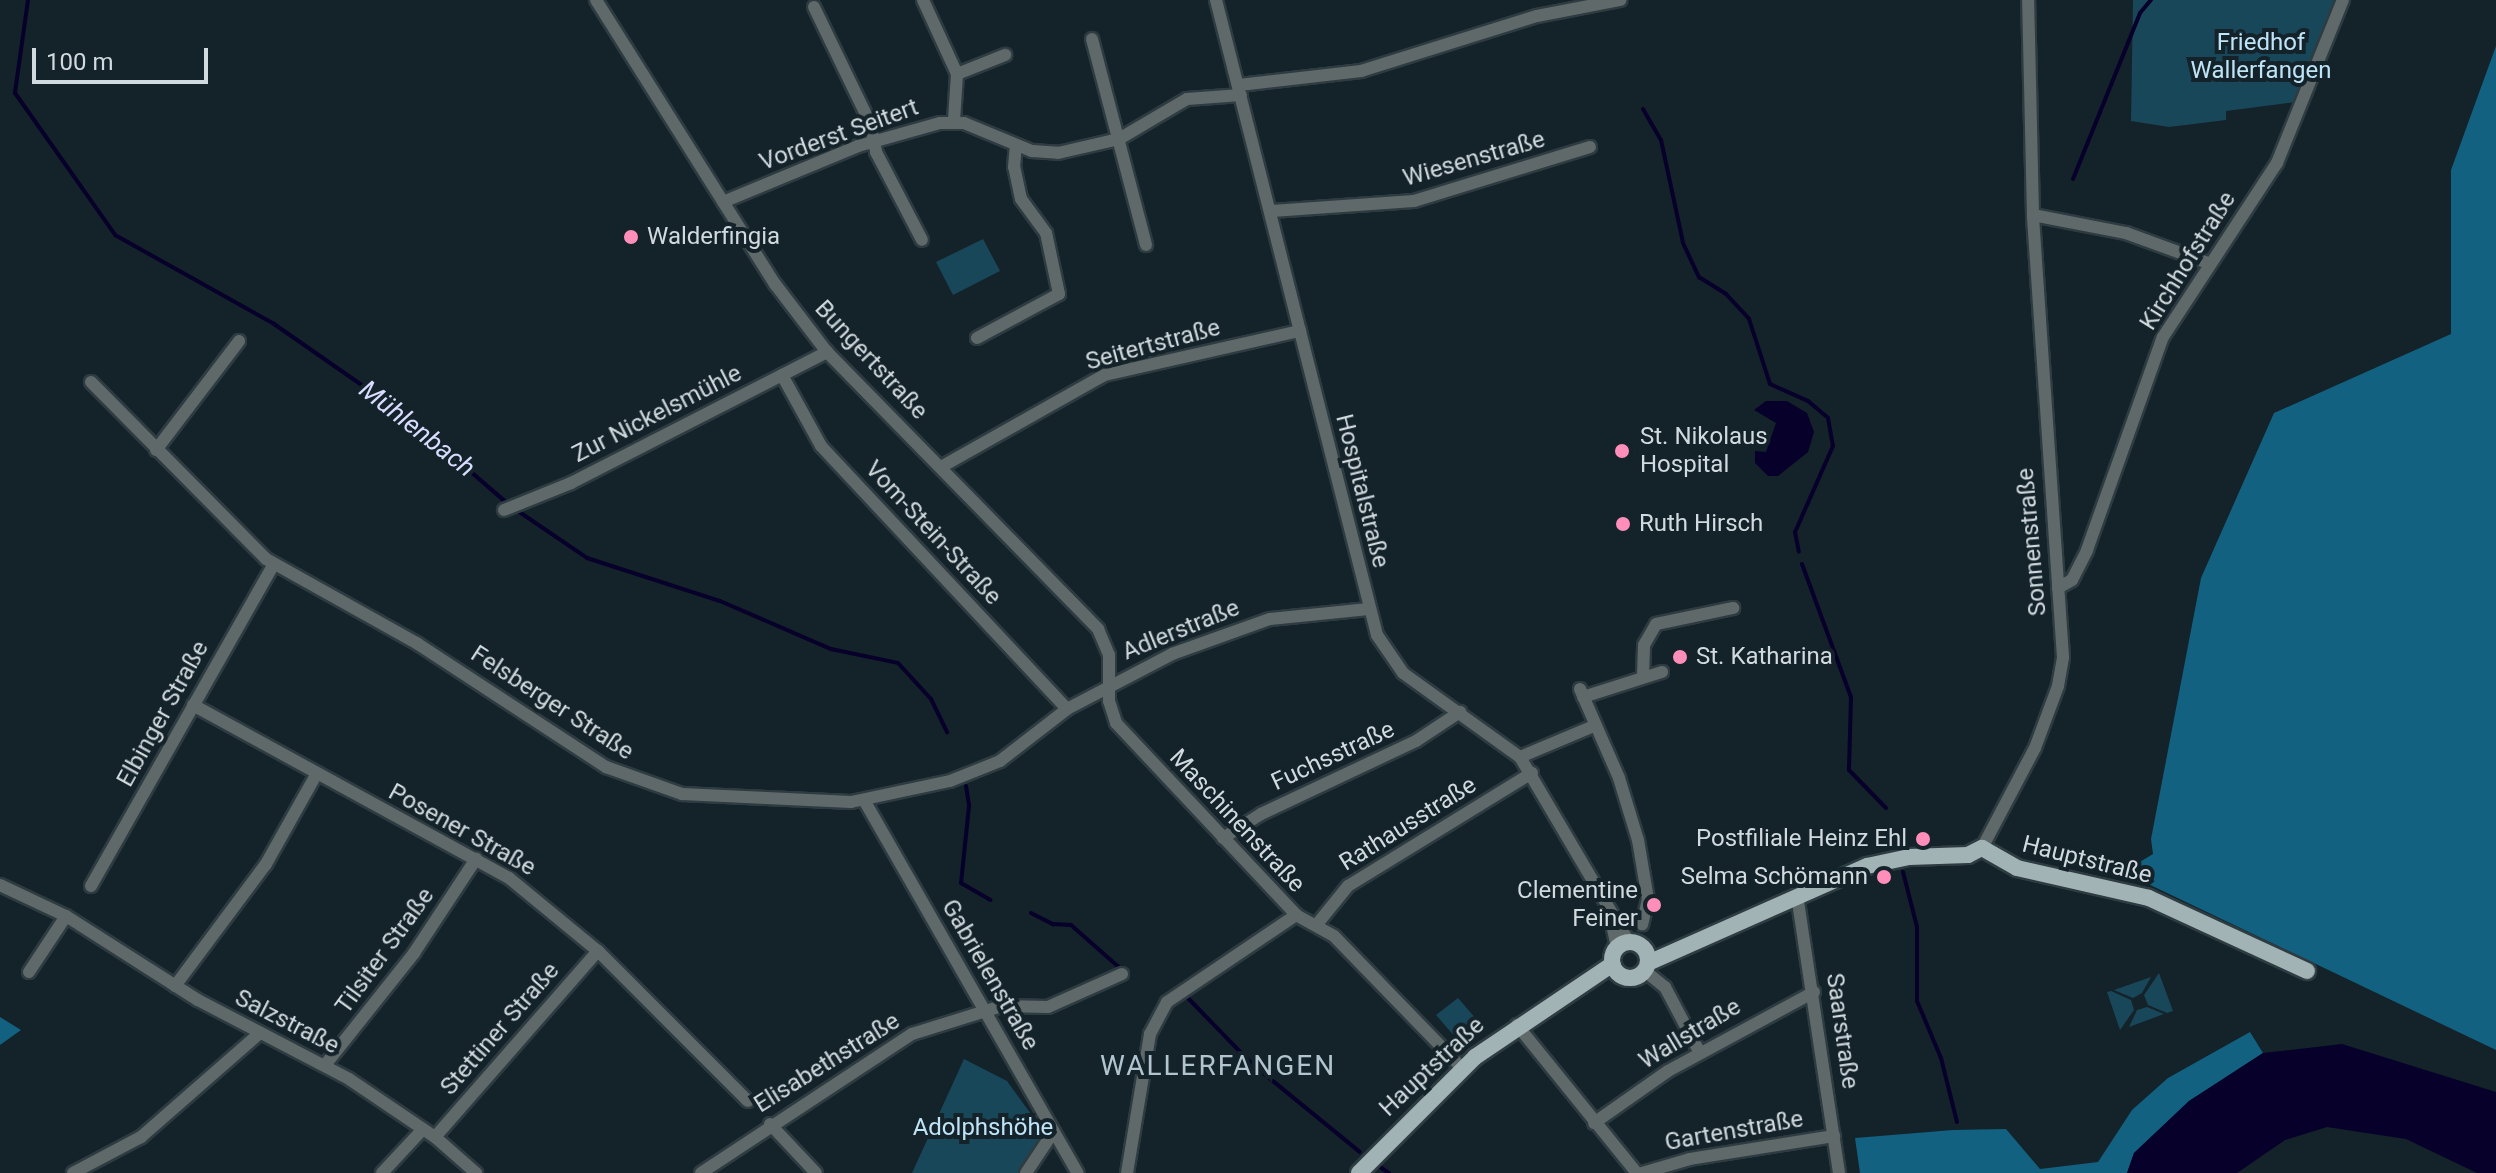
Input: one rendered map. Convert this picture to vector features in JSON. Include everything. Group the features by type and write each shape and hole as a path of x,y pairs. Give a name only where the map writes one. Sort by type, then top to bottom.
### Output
{"main road":[{"path":"1647,962 1623,945 1615,969 1634,978 1647,962 1797,895 1903,858 1968,855 1982,848"},
{"name":"Hauptstraße","path":"1982,848 2017,868 2149,898 2307,971"},
{"name":"Hauptstraße","path":"1359,1173 1462,1068 1546,1006 1615,969"}],"street":[{"name":"Bungertstraße","path":"596,0 723,202 827,352 1098,629 1109,655 1108,685"},
{"path":"923,0 957,74 954,121"},
{"name":"Hospitalstraße","path":"1216,0 1272,211 1368,609 1394,663 1520,757 1609,910 1623,945"},
{"name":"Vorderst Seitert","path":"723,202 876,141 954,121 1016,145 1058,153 1119,139 1187,99 1361,71 1537,16 1620,0"},
{"name":"Sonnenstraße","path":"1982,848 2029,761 2058,686 2063,657 2033,215 2028,0"},
{"name":"Kirchhofstraße","path":"2058,588 2078,570 2145,378 2208,263 2277,163 2343,0"},
{"path":"814,7 876,141 876,152 922,240"},
{"path":"1092,39 1146,245"},
{"path":"957,74 1005,55"},
{"path":"977,338 1059,294 1046,233 1021,199 1014,167 1016,145"},
{"name":"Wiesenstraße","path":"1272,211 1414,201 1590,147"},
{"path":"2033,215 2126,233 2208,263"},
{"name":"Seitertstraße","path":"941,467 1104,375 1300,331"},
{"path":"156,450 239,341"},
{"name":"Zur Nickelsmühle","path":"504,510 827,352"},
{"name":"Vom-Stein-Straße","path":"782,375 821,446 1067,709"},
{"name":"Felsberger Straße","path":"91,382 274,564 418,644 625,777 706,797 864,800 985,769 1067,709 1108,685"},
{"name":"Elbinger Straße","path":"91,886 274,564"},
{"path":"1643,676 1644,645 1656,624 1733,608"},
{"name":"Adlerstraße","path":"1108,685 1245,625 1368,609"},
{"path":"1642,924 1648,899 1638,840 1582,693 1662,672"},
{"name":"Maschinenstraße","path":"1108,685 1116,723 1296,915 1318,923 1462,1068"},
{"name":"Posener Straße","path":"193,705 316,775 476,859 536,897 598,951 748,1101"},
{"name":"Fuchsstraße","path":"1223,838 1261,814 1416,741 1460,712"},
{"path":"1520,757 1596,725"},
{"name":"Rathausstraße","path":"1318,923 1348,886 1532,773"},
{"path":"175,986 266,864 316,775"},
{"name":"Gabrielenstraße","path":"864,800 1078,1173"},
{"name":"Tilsiter Straße","path":"325,1065 414,953 476,859"},
{"name":"Salzstraße","path":"0,885 68,918 175,986 325,1065 435,1137 476,1173"},
{"name":"Saarstraße","path":"1797,895 1839,1173"},
{"path":"1127,1173 1150,1034 1167,1002 1296,915"},
{"path":"29,972 68,918"},
{"name":"Stettiner Straße","path":"435,1137 598,951"},
{"path":"1647,962 1665,987 1700,1053"},
{"name":"Elisabethstraße","path":"701,1173 892,1045 987,1010 1048,1007 1122,974"},
{"name":"Wallstraße","path":"1594,1123 1730,1035 1814,992"},
{"path":"1517,1025 1594,1123 1640,1173"},
{"path":"73,1173 141,1137 260,1033"},
{"path":"770,1124 816,1173"},
{"path":"382,1173 423,1129"},
{"path":"1026,1173 1054,1131"},
{"name":"Gartenstraße","path":"1640,1173 1690,1159 1834,1136"}],"green space":[{"name":"Friedhof Wallerfangen","path":"2133,0 2335,0 2295,102 2226,111 2226,120 2169,127 2131,121"},
{"path":"983,239 1000,271 953,295 936,262"},
{"path":"2159,973 2173,1011 2167,1013 2148,1005 2144,995"},
{"path":"2151,977 2142,993 2133,998 2114,990"},
{"path":"2107,992 2131,1000 2134,1010 2120,1030"},
{"path":"1458,998 1477,1020 1456,1038 1436,1015"},
{"path":"2147,1007 2164,1014 2129,1027 2137,1010"},
{"name":"Adolphshöhe","path":"964,1059 1007,1081 1044,1132 1019,1173 912,1173"}],"shaded area":[{"path":"2496,46 2496,1050 2123,872 2153,854 2151,839 2201,578 2274,413 2451,334 2451,170"},
{"path":"1766,401 1787,401 1807,413 1814,432 1808,452 1778,476 1768,476 1755,463 1755,451 1766,452 1776,423 1754,410"},
{"path":"0,1017 21,1030 0,1045"},
{"path":"2250,1032 2263,1053 2189,1101 2134,1153 2127,1173 1860,1173 1855,1138 1953,1130 2006,1129 2040,1169 2098,1162 2132,1110 2168,1078"},
{"path":"2342,1044 2496,1092 2496,1173 2477,1173 2406,1139 2327,1127 2285,1140 2237,1173 2127,1173 2134,1153 2189,1101 2263,1053"}],"waterway":[{"name":"Mühlenbach","path":"28,0 15,93 115,235 274,324 405,415 508,504"},
{"path":"2073,179 2140,13 2151,0"},
{"path":"1643,109 1661,140 1683,243 1699,277 1726,294 1749,319 1770,384 1808,401 1828,418 1833,446 1795,532 1799,552"},
{"name":"Mühlenbach","path":"515,509 587,558 720,601 831,649 898,663 931,699 947,732"},
{"path":"1802,564 1851,697 1849,770 1886,808"},
{"name":"Mühlenbach","path":"966,786 969,806 961,883 991,900"},
{"path":"1903,872 1917,927 1917,1001 1941,1058 1957,1122"},
{"name":"Mühlenbach","path":"1031,913 1053,924 1071,925 1120,968"},
{"name":"Mühlenbach","path":"1186,996 1252,1064 1360,1152"},
{"name":"Mühlenbach","path":"1380,1167 1389,1173"}],"place":[{"name":"Walderfingia","path":"631,237"},
{"name":"St. Nikolaus Hospital","path":"1622,451"},
{"name":"Ruth Hirsch","path":"1623,524"},
{"name":"St. Katharina","path":"1680,657"},
{"name":"Postfiliale Heinz Ehl","path":"1923,839"},
{"name":"Selma Schömann","path":"1884,877"},
{"name":"Clementine Feiner","path":"1654,905"}],"district":[{"name":"WALLERFANGEN","path":"1218,1066"}]}
